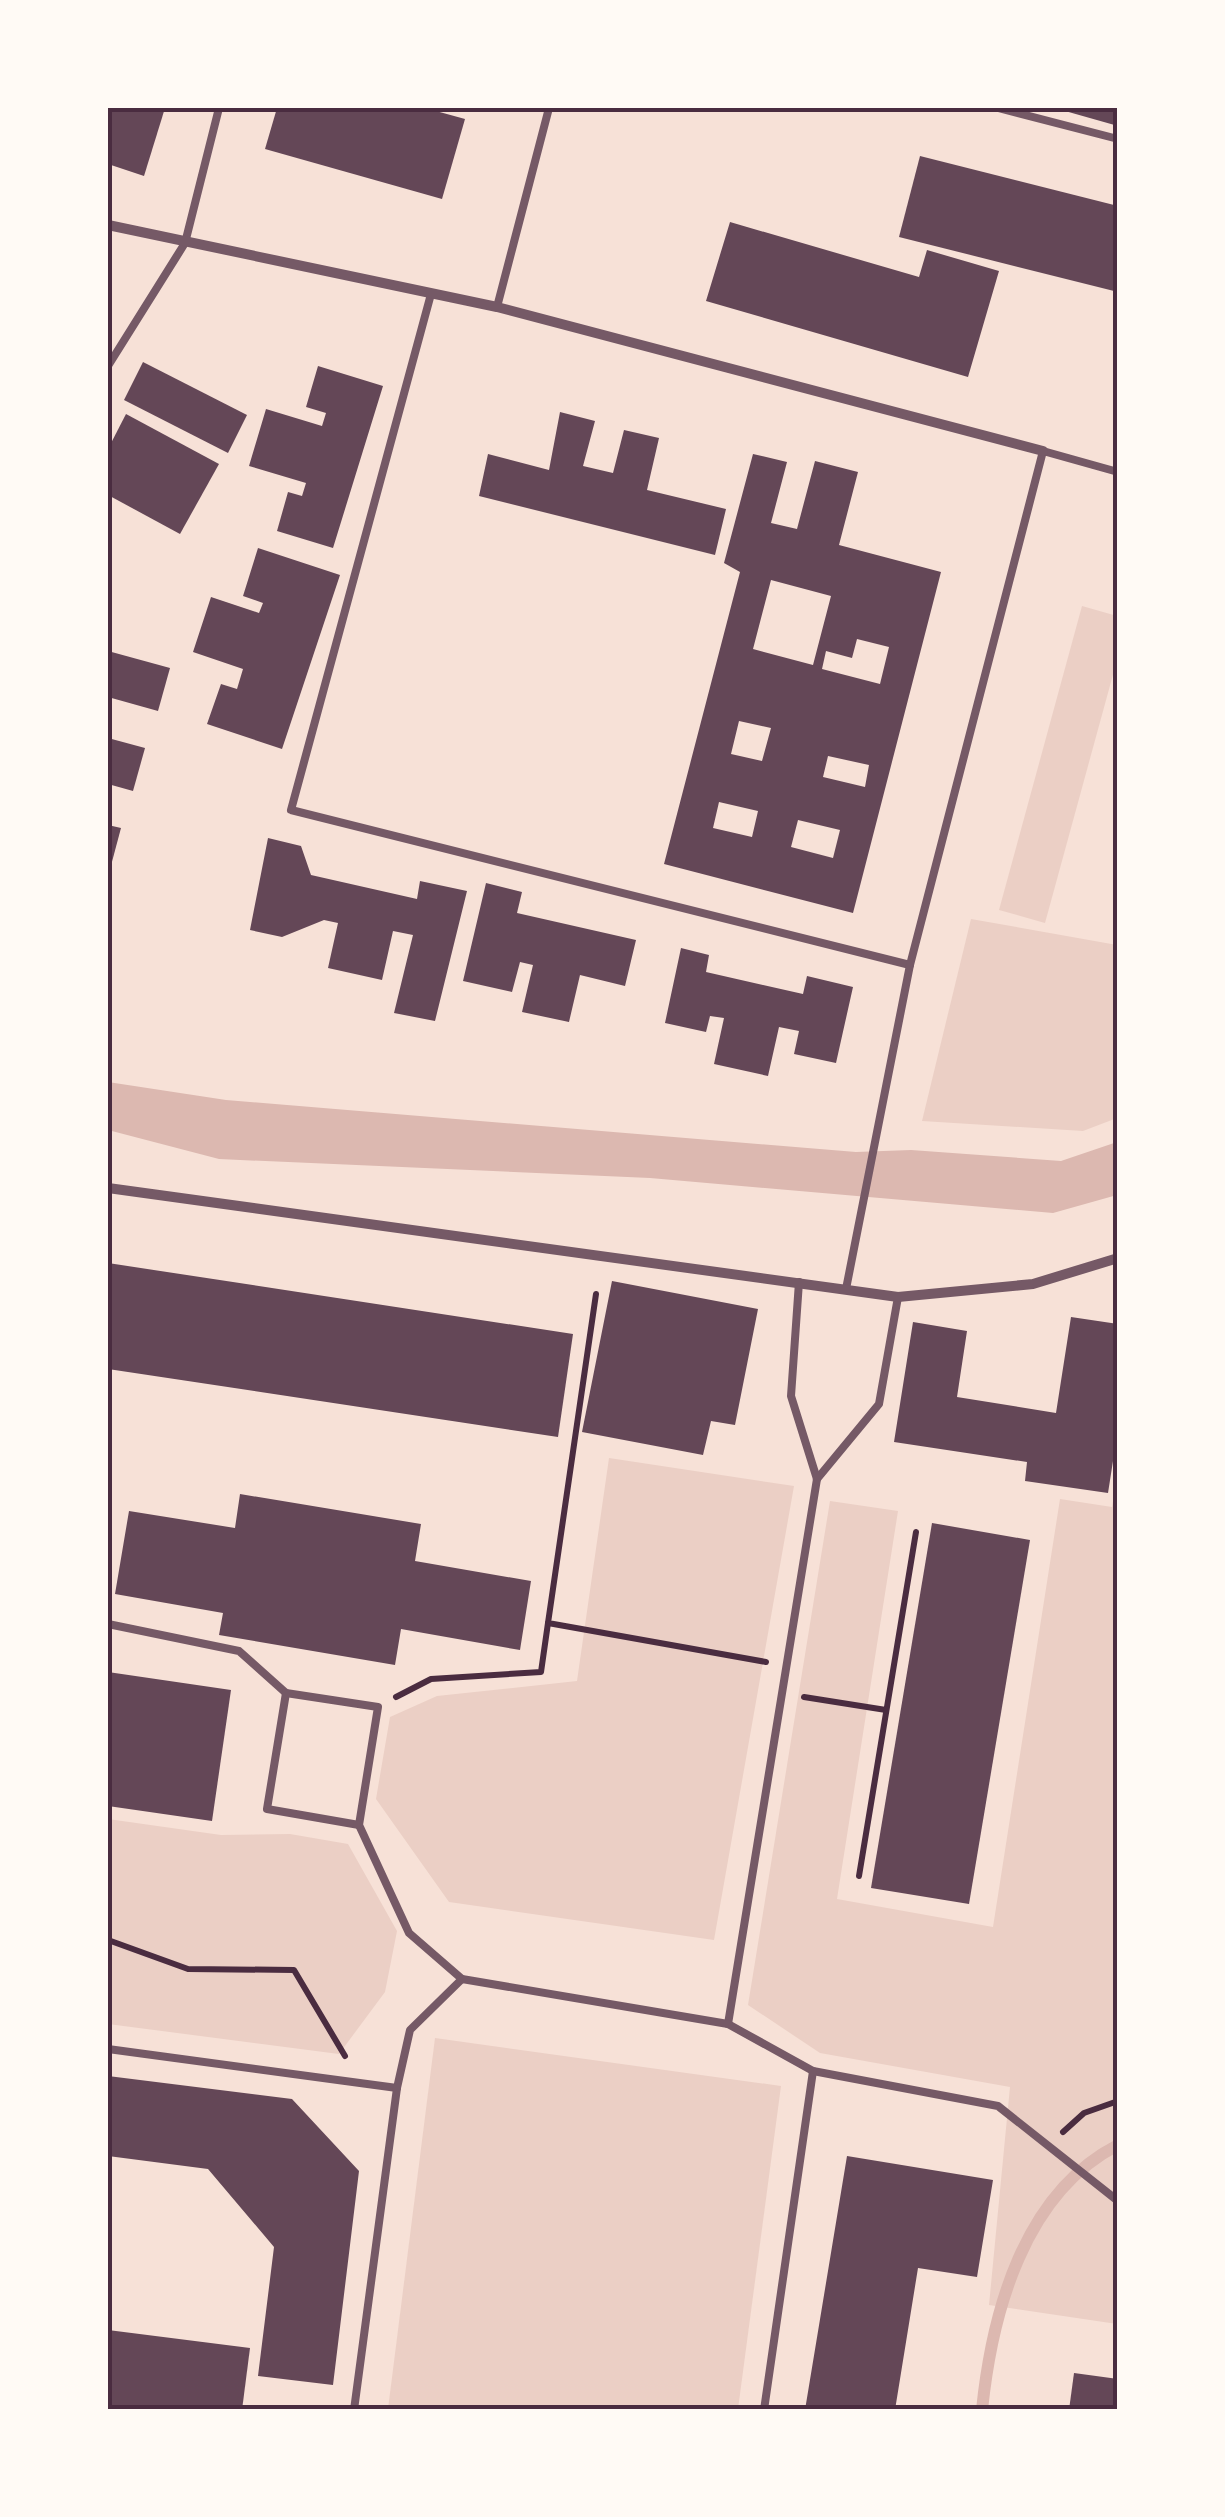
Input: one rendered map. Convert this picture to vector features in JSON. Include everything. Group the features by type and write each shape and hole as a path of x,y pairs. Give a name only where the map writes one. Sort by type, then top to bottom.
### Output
{"street":[{"path":"108,225 497,307 1043,450"},
{"path":"108,1188 898,1297 1033,1284 1118,1258"}],"lane":[{"path":"108,366 185,243 220,108"},
{"path":"497,307 549,108"},
{"path":"998,108 1118,140"},
{"path":"432,294 292,810 910,965"},
{"path":"846,1289 910,965 1043,450 1118,472"},
{"path":"728,2024 818,1479 791,1396 799,1282"},
{"path":"818,1479 880,1404 898,1297"},
{"path":"108,1624 239,1651 286,1693 378,1707 359,1825 409,1932 462,1979 728,2024 814,2072 998,2106 1118,2201"},
{"path":"286,1693 268,1810 359,1825"},
{"path":"354,2410 398,2088 410,2030 462,1979"},
{"path":"108,2048 398,2088"},
{"path":"764,2410 814,2072"}],"path":[{"path":"378,1707 431,1679 540,1672 596,1294"},
{"path":"859,1876 916,1532"},
{"path":"548,1623 787,1666"},
{"path":"782,1694 886,1710"},
{"path":"108,1940 188,1970 294,1970 360,2083"},
{"path":"1047,2146 1084,2113 1118,2100"}],"shaded area":[{"path":"1082,606 1117,616 1117,660 1045,923 999,910"},
{"path":"971,919 1117,945 1117,1118 1083,1131 922,1121"},
{"path":"108,1082 226,1100 856,1152 911,1150 1061,1161 1117,1142 1117,1195 1053,1213 650,1178 219,1159 108,1130"},
{"path":"609,1458 794,1486 714,1940 449,1902 376,1799 390,1717 437,1696 577,1681"},
{"path":"1117,1477 1117,2324 989,2305 1010,2087 820,2053 748,2005 830,1501 898,1511 837,1899 993,1927 1060,1499 1112,1507"},
{"path":"108,1819 221,1835 290,1834 348,1844 397,1931 385,1992 339,2054 108,2024"},
{"path":"435,2038 781,2086 738,2409 388,2409"}],"building":[{"path":"108,108 165,108 144,176 108,164"},
{"path":"277,108 425,108 465,119 442,199 265,149"},
{"path":"1118,108 1118,126 1058,109"},
{"path":"920,156 1118,206 1118,292 899,237"},
{"path":"730,222 919,277 927,250 999,271 968,377 706,301"},
{"path":"143,362 247,415 228,453 124,400"},
{"path":"318,366 383,386 333,548 277,531 288,492 302,496 306,483 249,466 266,409 322,426 326,413 306,407"},
{"path":"560,412 595,421 583,466 613,473 624,430 659,438 647,490 726,509 715,555 479,496 488,454 549,470"},
{"path":"126,414 219,464 180,534 108,495 108,449"},
{"path":"753,454 787,462 771,523 797,529 815,461 858,472 839,545 941,572 853,913 664,864 740,572 724,563","holes":["771,580 831,596 813,665 753,649","857,639 889,647 880,684 822,669 826,651 852,658","739,721 771,728 762,761 731,754","828,756 869,765 865,787 823,777","719,802 758,811 752,837 713,828","798,820 840,830 833,858 791,847"]},
{"path":"258,548 340,575 282,749 207,724 221,684 237,689 243,669 193,652 211,597 259,613 263,603 243,596"},
{"path":"108,651 170,668 158,711 108,697"},
{"path":"108,738 145,748 133,791 108,784"},
{"path":"108,825 121,828 109,873 108,873"},
{"path":"268,838 301,846 311,875 417,899 420,881 467,891 435,1021 394,1013 413,935 393,931 382,980 328,968 338,923 324,920 282,937 250,930"},
{"path":"486,883 522,892 517,913 636,940 625,986 580,975 569,1022 522,1012 533,965 520,962 512,992 463,981"},
{"path":"681,948 709,955 706,972 803,994 807,976 853,987 836,1063 794,1054 799,1031 779,1027 768,1076 714,1064 724,1018 710,1016 706,1032 665,1023"},
{"path":"108,1263 573,1334 558,1437 108,1369"},
{"path":"612,1281 758,1309 735,1425 711,1421 703,1455 582,1432"},
{"path":"1071,1317 1118,1324 1118,1429 1108,1493 1025,1481 1027,1462 894,1442 913,1322 967,1331 957,1397 1056,1413"},
{"path":"240,1494 421,1524 415,1561 531,1581 520,1650 401,1629 395,1665 219,1635 223,1613 115,1594 129,1511 235,1528"},
{"path":"932,1523 1030,1540 969,1904 871,1888"},
{"path":"108,1672 231,1690 212,1821 108,1806"},
{"path":"108,2076 292,2099 359,2171 333,2385 258,2376 274,2247 208,2169 108,2156"},
{"path":"847,2156 993,2180 977,2277 918,2268 895,2410 805,2410"},
{"path":"108,2330 250,2348 242,2410 108,2410"},
{"path":"1074,2373 1118,2379 1118,2410 1069,2410"}],"waterway":[{"path":"982,2410 994,2334 1018,2259 1058,2193 1086,2166 1118,2145"}]}
